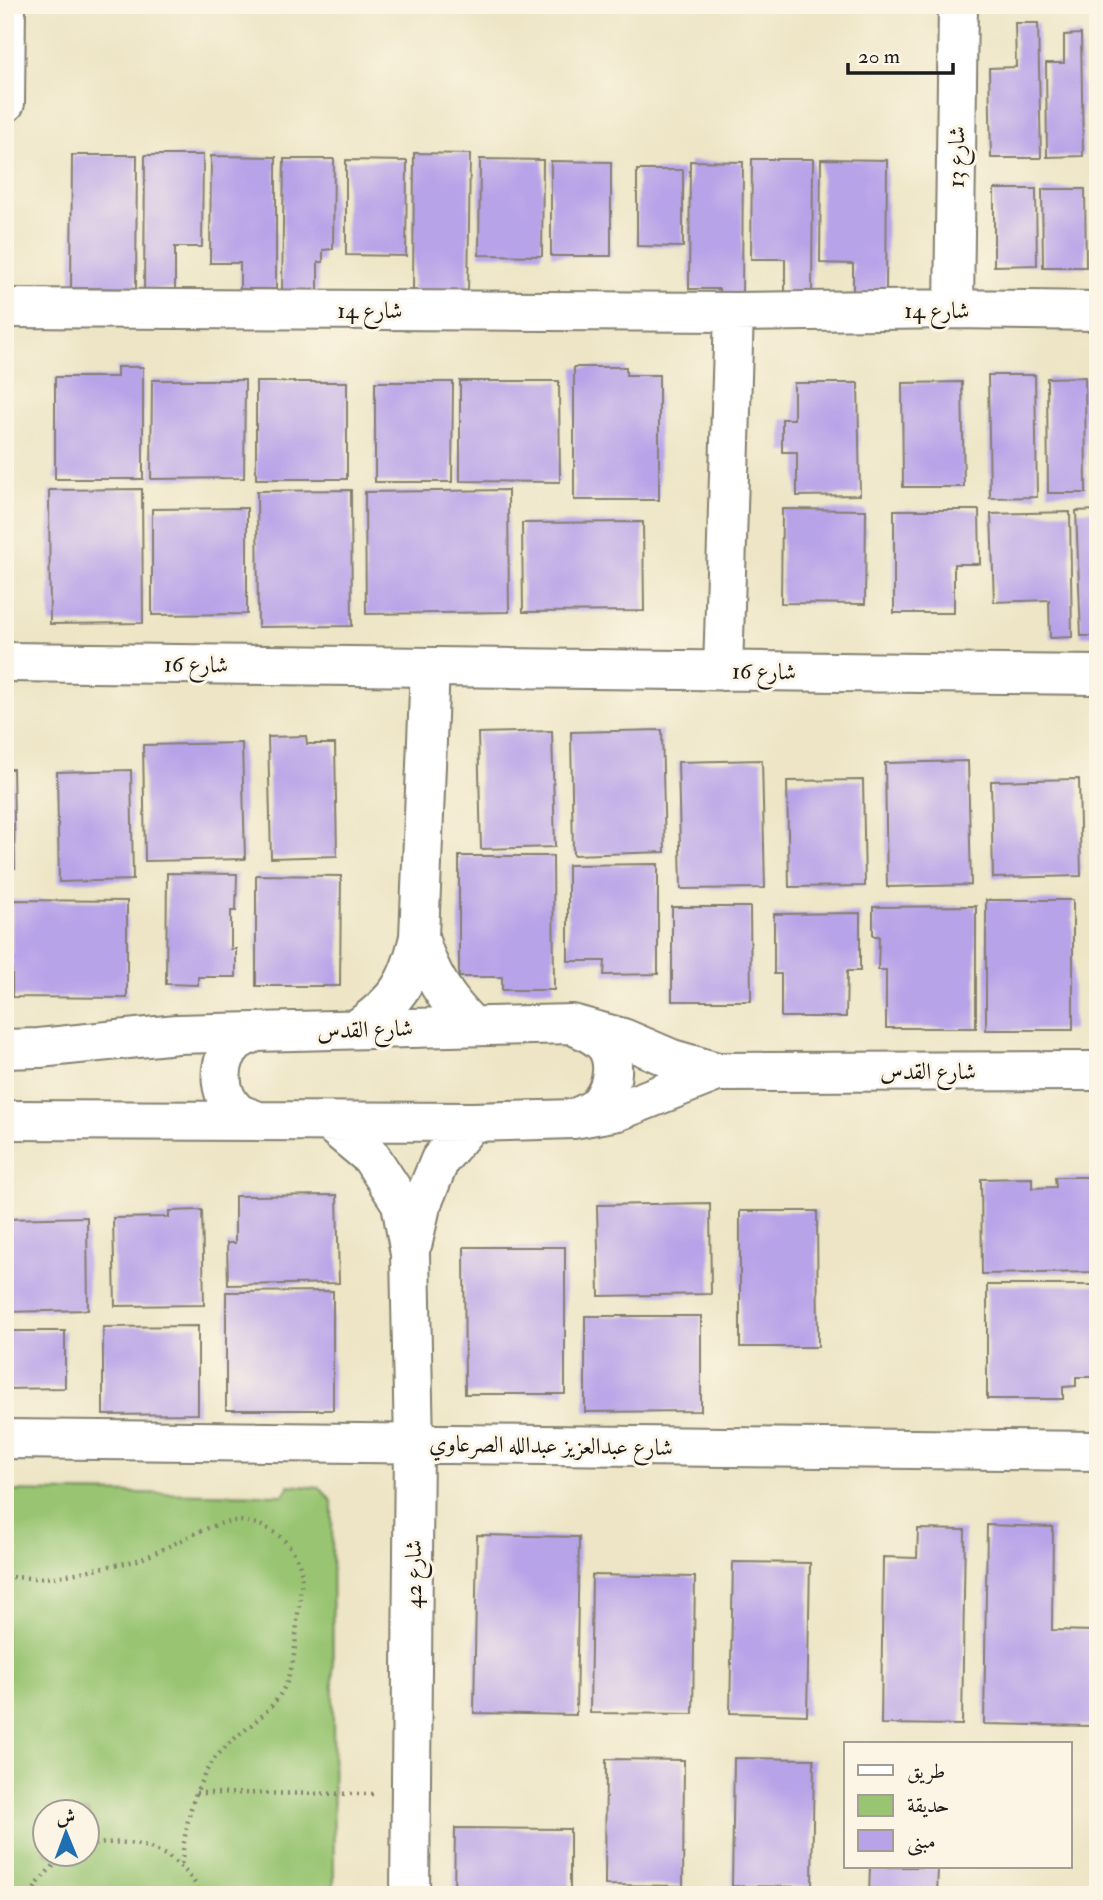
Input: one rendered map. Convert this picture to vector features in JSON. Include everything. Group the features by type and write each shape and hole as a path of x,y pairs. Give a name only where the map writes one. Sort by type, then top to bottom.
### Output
{"street":[{"path":"5,103 6,5"},
{"name":"شارع 13","path":"954,309 958,5"},
{"name":"شارع 14","path":"5,309 1098,311"},
{"path":"723,671 734,312"},
{"name":"شارع 16","path":"5,662 1098,675"},
{"path":"357,1029 384,1009 403,985 414,959 419,937 430,667"},
{"path":"419,937 425,959 437,984 471,1026"},
{"path":"572,1024 604,1045 611,1061 612,1076 608,1092 596,1108 573,1119"},
{"name":"شارع القدس","path":"5,1048 39,1048 177,1034 572,1024 623,1038 672,1059 717,1072 1098,1071"},
{"path":"256,1032 237,1041 225,1057 220,1078 225,1097 239,1113 258,1121"},
{"name":"شارع القدس","path":"5,1120 472,1122 573,1119 618,1111 717,1072"},
{"name":"شارع 42","path":"329,1122 371,1157 401,1203 410,1254 414,1444 410,1895"},
{"name":"شارع 42","path":"410,1254 421,1206 440,1160 472,1122"},
{"name":"شارع عبدالعزيز عبدالله الصرعاوي","path":"5,1439 1098,1451"}],"path":[{"path":"5,1577 53,1577 139,1560 219,1524 234,1521 264,1526 277,1534 296,1557 301,1572 294,1660 288,1680 264,1714 225,1746 208,1768 196,1793 185,1829 181,1867"},
{"path":"196,1793 411,1794"},
{"path":"102,1842 125,1842 164,1854 195,1882 202,1895"},
{"path":"31,1895 50,1868"}],"green space":[{"path":"289,1485 320,1488 332,1501 334,1895 5,1895 5,1491 283,1495"}],"building":[{"path":"1015,23 1038,23 1041,158 991,158 989,68 1016,67"},
{"path":"1091,26 1098,26 1098,155 1093,155"},
{"path":"1081,34 1083,156 1047,157 1046,63 1064,63 1064,35"},
{"path":"414,153 470,154 468,294 413,294"},
{"path":"72,155 137,155 136,289 71,288"},
{"path":"145,155 203,155 202,247 175,247 175,289 144,289"},
{"path":"211,156 276,157 276,289 240,289 240,263 210,263"},
{"path":"284,159 334,159 333,249 323,250 323,262 318,262 318,291 282,291"},
{"path":"480,159 543,160 542,256 479,255"},
{"path":"752,159 813,159 812,296 785,296 785,259 751,259"},
{"path":"821,159 887,160 886,296 853,295 853,264 820,263"},
{"path":"346,160 407,161 406,256 346,255"},
{"path":"551,161 611,162 611,256 551,256"},
{"path":"690,161 743,162 742,296 718,296 719,289 689,289"},
{"path":"637,170 683,170 683,247 637,246"},
{"path":"994,189 1036,189 1037,265 994,266"},
{"path":"1042,189 1085,189 1086,267 1043,267"},
{"path":"117,367 143,367 143,479 55,479 55,377 117,377"},
{"path":"574,367 626,367 626,375 659,375 659,500 574,500"},
{"path":"988,375 1035,375 1037,497 990,498"},
{"path":"1085,377 1086,493 1048,493 1047,378"},
{"path":"1094,379 1098,379 1098,493 1095,493"},
{"path":"152,380 245,380 244,478 151,479"},
{"path":"460,381 559,381 560,482 460,481"},
{"path":"256,382 347,382 347,479 256,479"},
{"path":"375,382 453,382 452,482 375,482"},
{"path":"962,382 964,487 903,487 902,383"},
{"path":"794,383 858,383 860,495 797,496 797,452 782,452 782,419 794,419"},
{"path":"142,489 143,623 50,624 49,490"},
{"path":"351,490 352,626 258,627 257,491"},
{"path":"508,490 509,612 366,614 365,492"},
{"path":"247,508 247,614 152,615 152,509"},
{"path":"782,509 866,510 865,604 781,603"},
{"path":"894,510 979,510 980,564 954,564 954,613 894,613"},
{"path":"1098,510 1098,636 1081,636 1076,511"},
{"path":"1070,512 1072,637 1050,638 1049,600 994,602 991,514"},
{"path":"643,522 644,611 523,612 522,523"},
{"path":"662,730 665,852 573,855 571,732"},
{"path":"552,731 555,847 481,849 478,733"},
{"path":"306,736 307,744 335,744 337,856 271,858 268,737"},
{"path":"242,743 245,859 145,861 143,745"},
{"path":"762,760 765,888 681,889 678,762"},
{"path":"968,761 971,885 887,887 885,763"},
{"path":"5,769 13,769 15,868 5,869"},
{"path":"131,770 133,880 59,882 57,772"},
{"path":"1079,779 1081,876 993,878 991,781"},
{"path":"863,780 865,886 789,887 787,781"},
{"path":"459,856 553,856 554,990 502,990 502,977 459,977"},
{"path":"658,864 658,974 604,975 605,961 568,961 568,865"},
{"path":"167,873 237,874 236,911 231,911 231,949 236,949 236,977 198,977 198,985 166,984"},
{"path":"256,875 341,876 340,986 256,986"},
{"path":"12,900 127,901 127,998 12,997"},
{"path":"986,900 1073,900 1073,1030 986,1030"},
{"path":"976,906 976,1028 886,1028 886,970 878,970 879,936 873,936 873,907"},
{"path":"672,907 750,907 751,1001 672,1001"},
{"path":"860,913 860,971 847,971 846,1017 781,1017 781,974 774,974 774,914"},
{"path":"1055,1177 1098,1177 1098,1272 982,1274 981,1179 1032,1178 1032,1188 1056,1187"},
{"path":"337,1195 339,1283 228,1285 227,1243 235,1243 235,1196"},
{"path":"710,1203 711,1294 599,1296 597,1205"},
{"path":"202,1210 204,1305 115,1306 113,1218 169,1217 169,1211"},
{"path":"740,1211 817,1211 818,1347 740,1347"},
{"path":"87,1217 88,1310 5,1312 5,1219"},
{"path":"464,1247 565,1247 565,1394 465,1394"},
{"path":"987,1285 1098,1285 1098,1377 1076,1377 1076,1386 1063,1387 1063,1399 987,1399"},
{"path":"333,1291 333,1410 226,1410 226,1292"},
{"path":"585,1316 701,1316 701,1411 585,1412"},
{"path":"198,1326 198,1414 103,1415 103,1327"},
{"path":"5,1331 65,1331 65,1388 5,1389"},
{"path":"987,1525 1053,1527 1052,1630 1095,1631 1094,1726 984,1724"},
{"path":"918,1529 965,1530 962,1725 881,1724 883,1557 917,1558"},
{"path":"477,1535 579,1537 576,1715 474,1713"},
{"path":"733,1562 810,1563 807,1715 730,1713"},
{"path":"592,1575 695,1577 693,1714 590,1713"},
{"path":"734,1758 814,1759 812,1887 732,1886"},
{"path":"606,1759 684,1760 683,1886 605,1885"},
{"path":"455,1828 570,1829 570,1895 454,1895"},
{"path":"870,1868 938,1868 937,1895 869,1895"}]}
